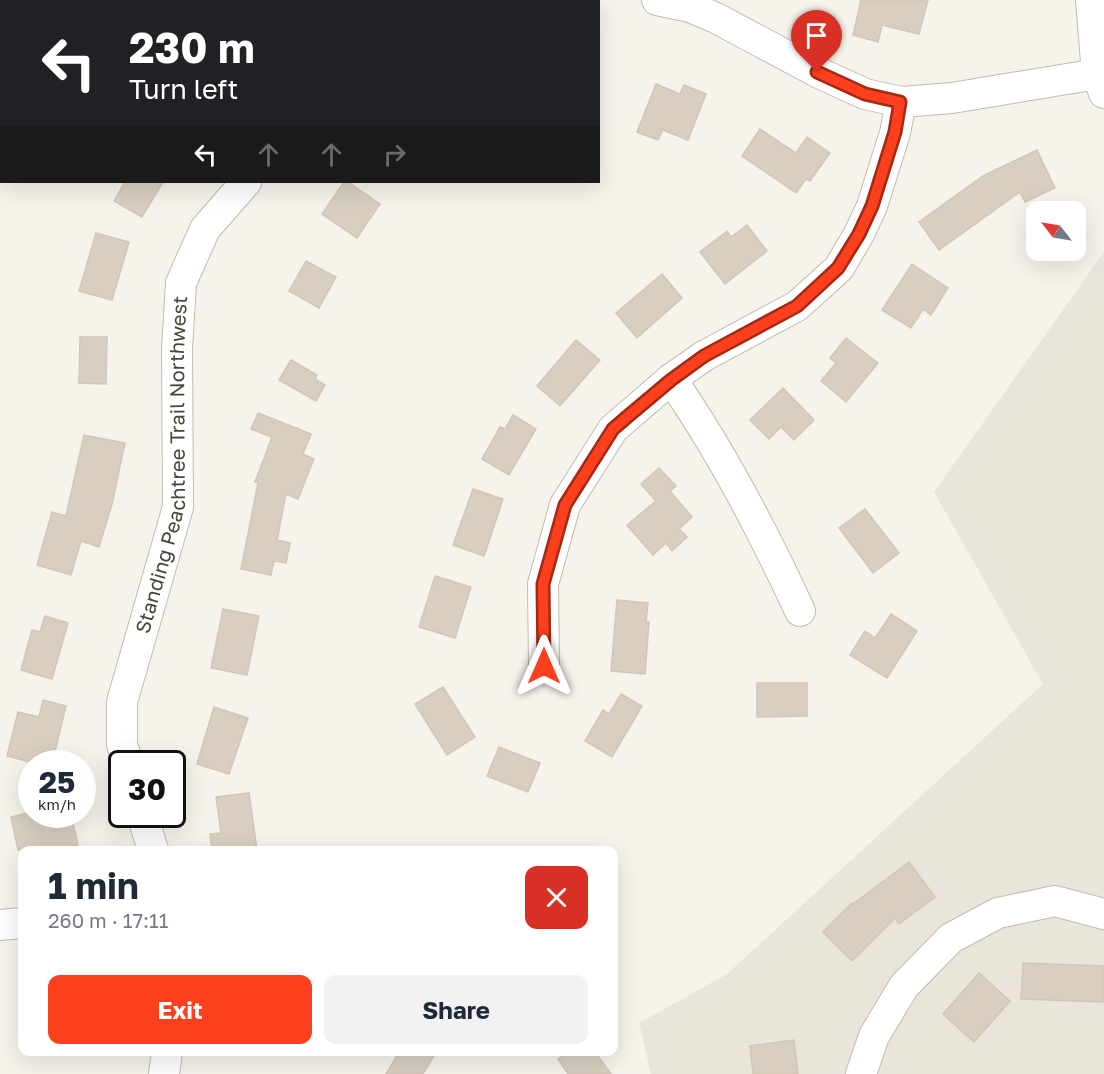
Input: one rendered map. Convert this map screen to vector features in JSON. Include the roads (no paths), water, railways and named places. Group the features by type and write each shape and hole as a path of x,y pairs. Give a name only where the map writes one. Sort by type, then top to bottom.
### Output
{"street":[{"path":"670,1 716,18 817,72 865,94 900,102 1100,84 1091,0"},
{"path":"544,666 543,584 565,505 613,429 671,380 704,356 797,306 838,268 859,234 872,206 895,132 900,102"},
{"name":"Standing Peachtree Trail Northwest","path":"124,750 122,702 178,507 177,350 181,283 205,229 245,183"},
{"path":"671,380 747,502 800,611"},
{"path":"146,828 152,846"},
{"path":"861,1074 874,1036 904,986 951,938 998,913 1055,901 1104,914"},
{"path":"0,925 18,923"},
{"path":"164,1074 166,1056"}]}
